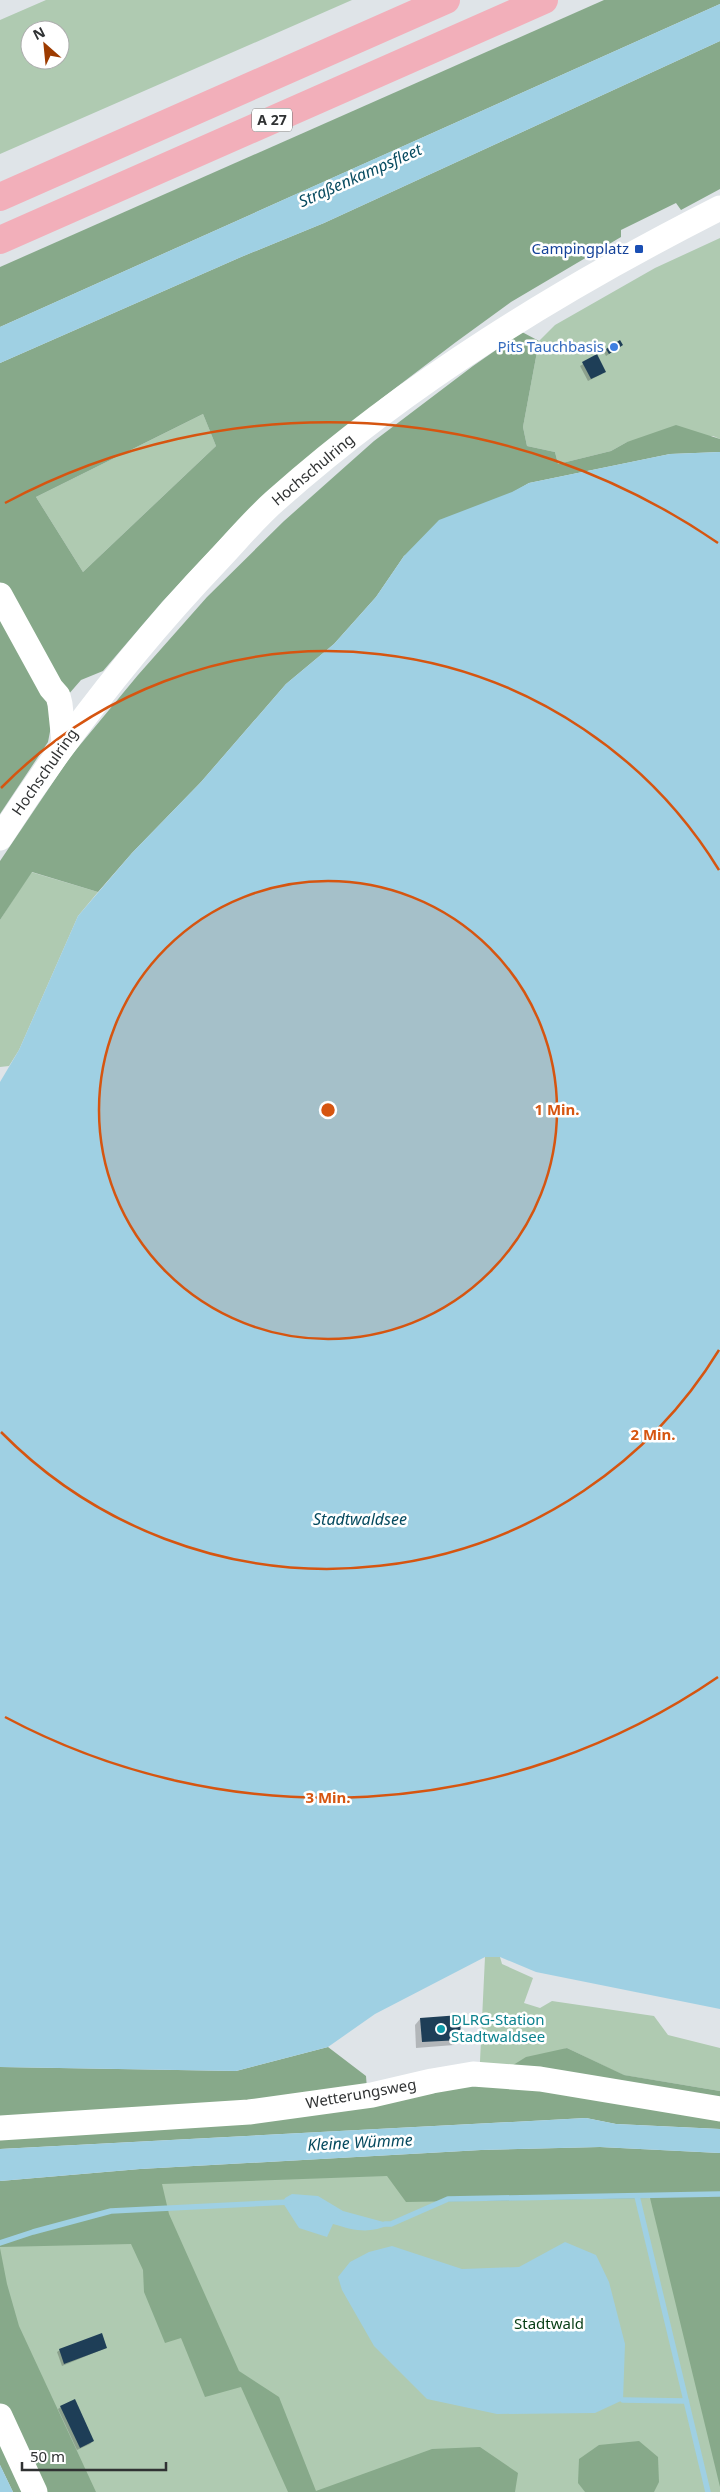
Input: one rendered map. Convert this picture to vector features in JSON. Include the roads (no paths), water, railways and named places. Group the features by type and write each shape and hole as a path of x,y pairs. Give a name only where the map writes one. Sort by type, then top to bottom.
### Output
{"highway":[{"name":"A 27","path":"0,197 446,0"},
{"name":"A 27","path":"0,240 544,0"}],"street":[{"name":"Hochschulring","path":"0,838 64,742 103,694 180,600 275,500 373,420 474,348 565,291 639,249 720,208"},
{"path":"0,595 51,688 58,696 64,742"},
{"path":"58,696 103,694"},
{"name":"Wetterungsweg","path":"0,2128 250,2112 372,2096 432,2081 473,2074 540,2078 720,2109"},
{"path":"0,2416 35,2492"}],"water":[{"name":"Straßenkampsfleet","path":"720,4 720,41 324,223 241,257 0,363 0,327"},
{"name":"Stadtwaldsee","path":"720,452 720,2009 536,1972 500,1957 485,1957 375,2014 328,2047 236,2071 0,2067 0,1082 19,1050 78,916 132,853 201,782 286,684 334,644 376,597 404,556 439,520 512,492 529,483 670,454"},
{"name":"Kleine Wümme","path":"586,2118 616,2124 720,2129 720,2153 600,2147 481,2150 140,2169 0,2181 0,2149"},
{"path":"292,2194 318,2196 343,2211 391,2224 376,2229 362,2230 333,2224 327,2237 299,2228 283,2203 285,2198"},
{"path":"565,2242 596,2255 609,2282 625,2344 623,2400 595,2413 497,2414 427,2399 374,2346 342,2290 338,2277 350,2262 369,2252 392,2246 462,2269 519,2267"},
{"path":"0,2465 13,2492 0,2492"}],"waterway":[{"path":"385,2224 391,2224 448,2199 720,2194"},
{"path":"637,2196 708,2492"},
{"path":"0,2243 111,2211 289,2202"},
{"path":"623,2400 686,2401"}],"place":[{"name":"Campingplatz","path":"639,249"},
{"name":"Pits Tauchbasis","path":"614,347"},
{"name":"DLRG-Station Stadtwaldsee","path":"441,2029"}],"park label":[{"name":"Stadtwald","path":"549,2324"}]}
